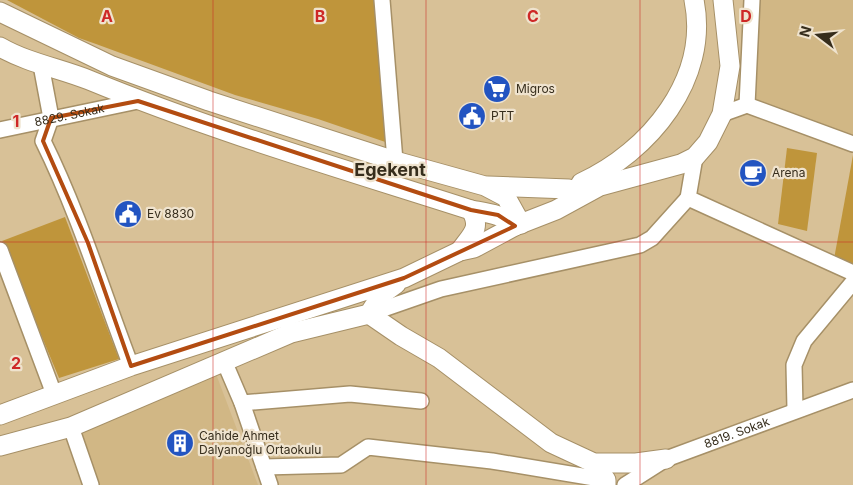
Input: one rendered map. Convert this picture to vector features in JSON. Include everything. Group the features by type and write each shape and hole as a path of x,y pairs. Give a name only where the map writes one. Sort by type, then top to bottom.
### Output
{"street":[{"path":"382,0 396,161"},
{"path":"0,415 131,366 404,278 460,251 474,248 514,221 569,189 598,176 645,140 681,94 696,54 694,0"},
{"path":"3,52 77,76 138,101 471,210 514,221 556,210 600,186 681,164 695,157 708,142 722,114 730,66 723,0"},
{"path":"747,105 752,0"},
{"path":"0,12 112,66 209,101 396,161 485,186 506,197 514,221"},
{"path":"41,65 52,118 43,141 65,186 88,243 106,302 131,366"},
{"name":"8829. Sokak","path":"0,130 138,101"},
{"path":"722,114 747,105 853,144"},
{"path":"0,446 71,427 291,332 368,314 441,289 640,245 652,238 688,198 695,157"},
{"path":"485,186 569,189"},
{"path":"688,198 853,273"},
{"path":"460,251 477,226 477,220 471,210"},
{"path":"0,250 54,394"},
{"path":"368,314 382,294 404,278"},
{"path":"795,410 794,365 804,341 853,282"},
{"path":"368,314 439,358 551,443 594,463 636,463 666,459"},
{"path":"224,361 242,402 270,485"},
{"name":"8819. Sokak","path":"626,485 666,459 853,390"},
{"path":"242,402 350,394 421,402"},
{"path":"71,427 91,485"},
{"path":"264,467 341,465 368,448 492,460 604,483"},
{"path":"594,463 604,483"}],"highlighted area":[{"path":"138,101 471,210 498,215 515,226 404,278 131,366 88,243 43,141 51,118"}],"shaded area":[{"path":"7,0 381,0 397,146 318,119 235,95 79,38"},
{"path":"760,0 853,0 853,135 756,104"},
{"path":"787,148 817,153 807,231 778,224"},
{"path":"853,155 853,267 834,259"},
{"path":"65,217 119,359 59,378 2,241"},
{"path":"213,366 258,485 93,485 71,427"}],"place":[{"name":"Migros","path":"497,89"},
{"name":"PTT","path":"472,116"},
{"name":"Arena","path":"753,173"},
{"name":"Ev 8830","path":"128,214"},
{"name":"Cahide Ahmet Dalyanoğlu Ortaokulu","path":"180,443"}],"district":[{"name":"Egekent","path":"390,170"}]}
